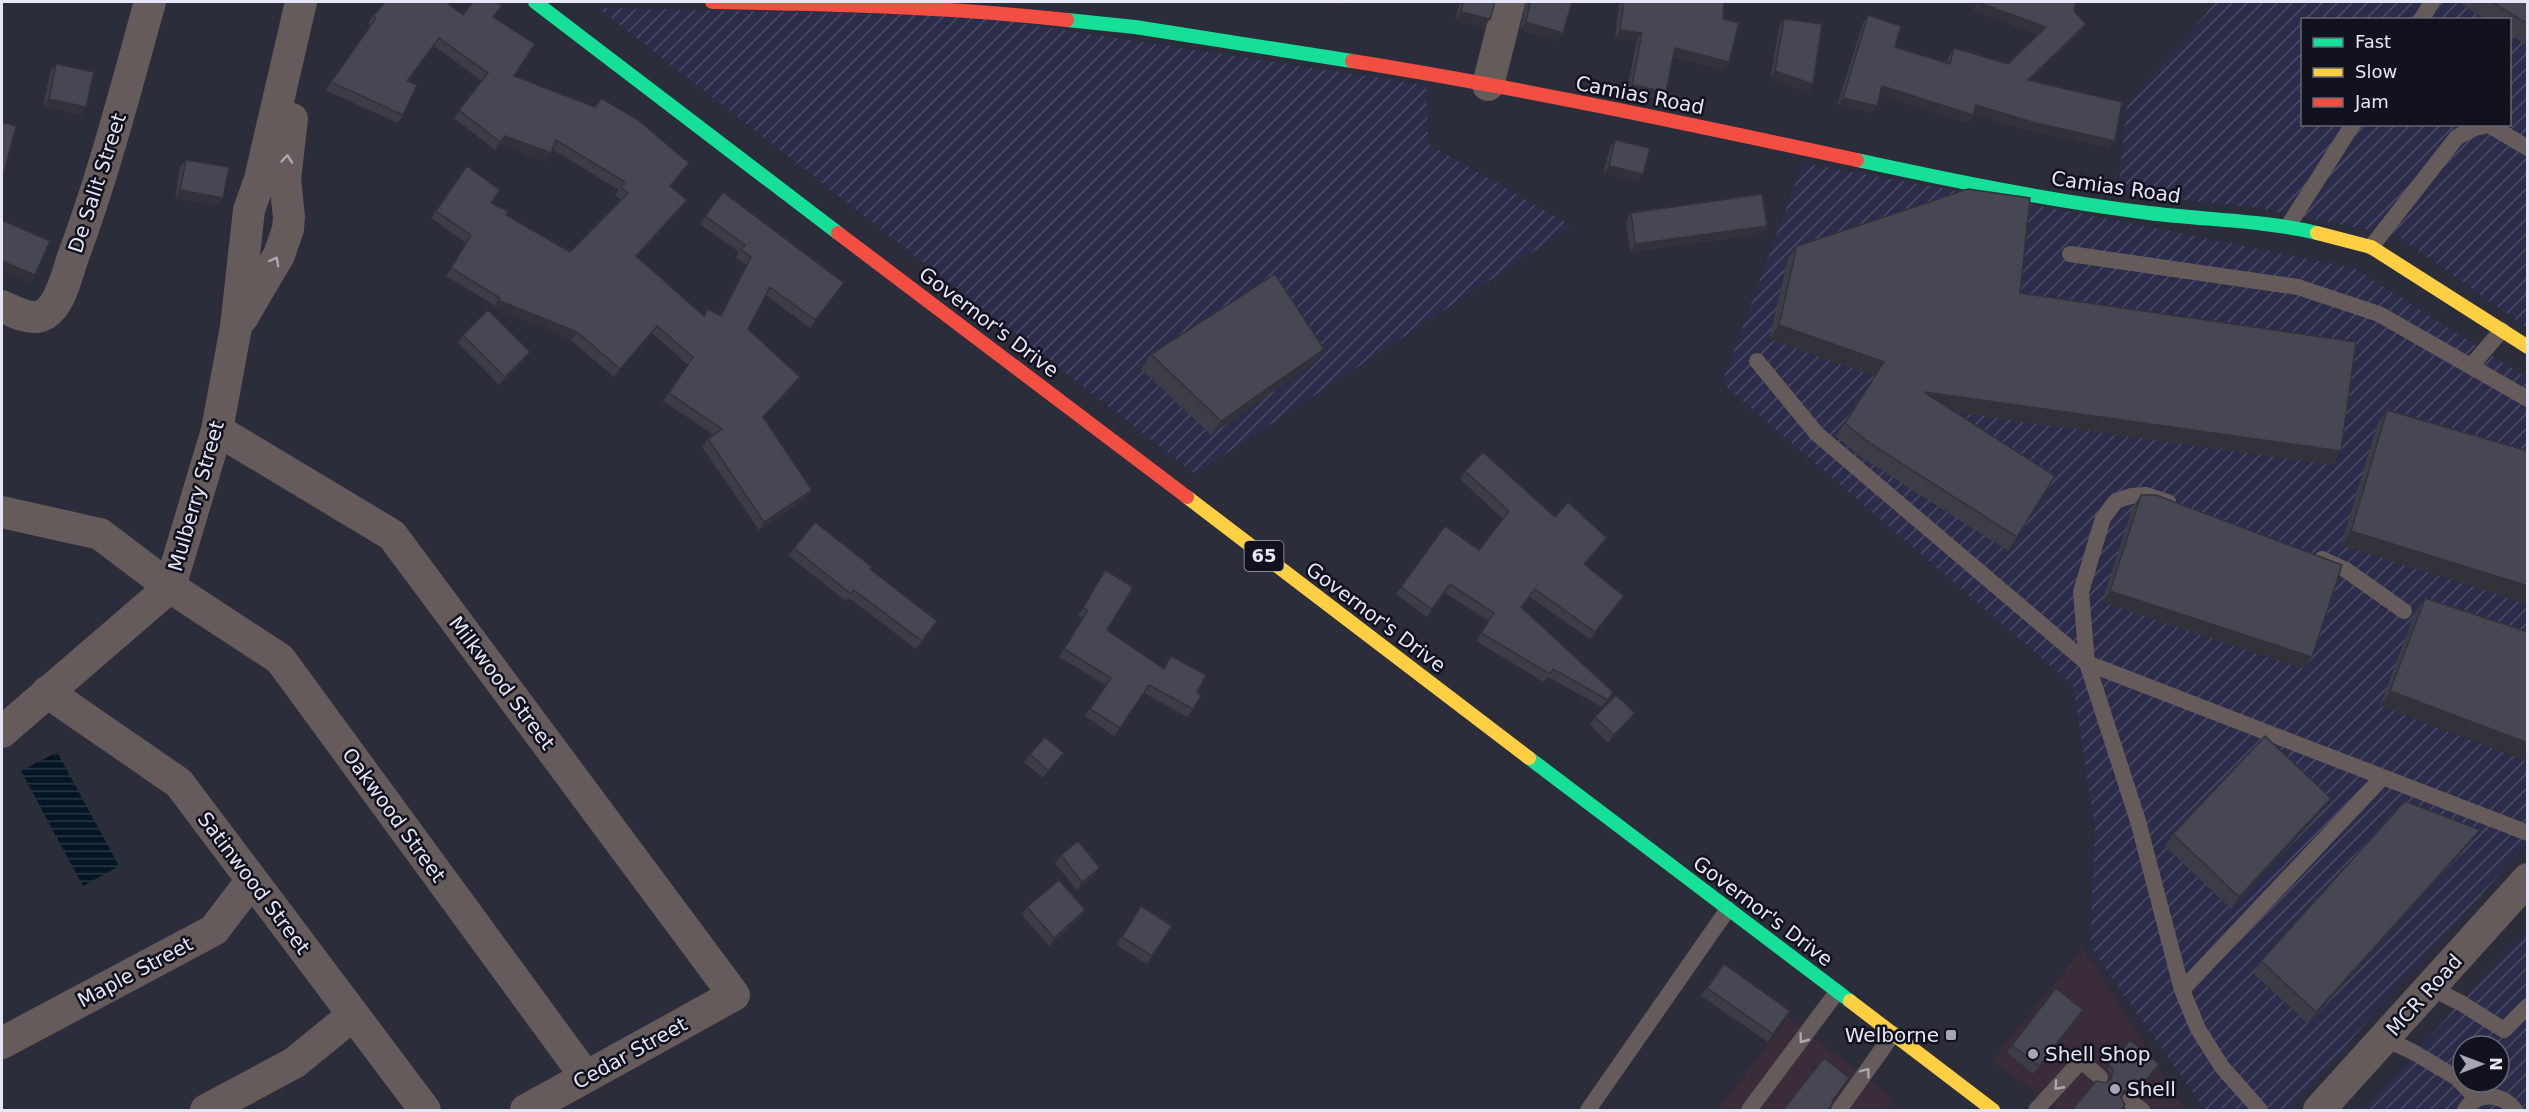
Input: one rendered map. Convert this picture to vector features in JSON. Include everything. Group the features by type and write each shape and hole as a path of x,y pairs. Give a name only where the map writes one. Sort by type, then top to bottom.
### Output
{"main road":[{"name":"Governor's Drive","path":"535,2 1993,1110"},
{"name":"Camias Road","path":"712,2 856,4 979,10 1135,27 1438,75 1669,120 1966,184 2149,213 2288,226 2372,247 2528,347"}],"street":[{"name":"De Salit Street","path":"2,306 30,317 43,316 51,309 61,291 97,194 150,2"},
{"name":"Mulberry Street","path":"2,732 170,586 218,430 236,327 249,210 260,179 301,2"},
{"name":"Mulberry Street","path":"236,327 279,255 288,229 290,217 285,179 289,138 299,81 319,2"},
{"path":"1488,85 1509,2"},
{"name":"Milkwood Street","path":"218,430 392,535 734,995"},
{"name":"Oakwood Street","path":"3,514 100,534 170,586 280,659 586,1077"},
{"name":"Satinwood Street","path":"47,692 179,783 424,1110"},
{"name":"MCR Road","path":"2319,1110 2528,879"},
{"name":"Maple Street","path":"2,1043 214,930 252,880"},
{"name":"Cedar Street","path":"526,1110 734,995"},
{"path":"206,1110 294,1064 353,1015"}],"lane":[{"path":"2422,18 2432,2"},
{"path":"2288,226 2352,126"},
{"path":"2372,247 2457,137 2484,126"},
{"path":"2490,126 2528,148"},
{"path":"2070,254 2298,287 2379,314 2528,399"},
{"path":"2470,366 2502,330"},
{"path":"1757,361 1817,434 2087,663 2528,833"},
{"path":"2184,508 2146,495 2131,496 2116,501 2103,518 2080,592 2087,663 2138,821 2182,990 2198,1029 2216,1057 2260,1110"},
{"path":"2303,552 2336,564 2404,611"},
{"path":"2182,990 2383,777"},
{"path":"1588,1110 1728,909"},
{"path":"2431,988 2461,1003 2504,1030 2528,1005"},
{"path":"1749,1110 1838,992"},
{"path":"1839,1110 1893,1034"},
{"path":"2384,1038 2457,1078 2471,1105 2488,1096 2500,1098 2515,1110"},
{"path":"2036,1110 2080,1061 2100,1077"}],"shaded area":[{"path":"2216,2 2527,2 2527,328 2398,236 2258,208 2118,193 2127,105"},
{"path":"598,8 972,16 1426,85 1428,144 1572,226 1195,474"},
{"path":"1803,163 2100,217 2354,268 2527,378 2527,844 2288,1110 2205,1110 2090,946 2095,828 2073,685 1722,383"},
{"path":"57,752 119,866 83,886 21,771"},
{"path":"2527,929 2527,1110 2363,1110"},
{"path":"2083,948 2186,1110 2060,1110 1992,1061"},
{"path":"1788,1018 1894,1099 1886,1110 1718,1110"}],"building":[{"path":"385,2 446,2 463,15 473,2 496,2 502,5 493,17 535,44 514,76 595,107 601,98 638,120 689,163 670,186 687,200 636,256 704,316 708,309 721,316 751,257 741,250 745,245 705,216 723,192 844,283 815,320 770,287 748,329 800,377 763,417 812,490 764,522 708,439 722,429 669,393 693,357 657,326 620,369 577,332 498,300 500,298 451,268 471,235 436,211 467,166 500,190 491,203 508,211 506,215 570,252 628,193 621,187 625,182 556,140 551,153 505,136 500,142 459,110 488,73 439,38 407,81 417,85 403,115 331,82 376,18 373,16"},
{"path":"1463,2 1495,2 1490,19 1461,12"},
{"path":"1530,2 1572,2 1563,33 1526,22"},
{"path":"1624,2 1724,2 1723,19 1739,23 1729,62 1675,48 1666,92 1632,85 1642,33 1620,30"},
{"path":"1980,2 2076,2 2074,11 2086,24 2028,80 2122,102 2115,141 2032,122 1976,105 1973,115 1882,86 1877,106 1843,98 1868,15 1901,26 1895,47 1950,64 1954,48 2008,64 2046,27"},
{"path":"2492,2 2528,2 2528,24"},
{"path":"1784,19 1822,24 1813,84 1775,71"},
{"path":"56,64 94,72 86,107 49,99"},
{"path":"2,122 16,126 2,180"},
{"path":"1615,140 1650,148 1643,174 1609,166"},
{"path":"186,160 229,167 223,198 180,190"},
{"path":"1968,189 2030,198 2020,293 2356,342 2341,451 1924,392 2055,476 2017,537 1868,442 1845,423 1884,362 1779,325 1797,246"},
{"path":"1762,194 1767,226 1635,244 1631,213"},
{"path":"2,220 50,241 35,275 2,261"},
{"path":"1275,274 1324,349 1221,421 1151,354"},
{"path":"488,310 530,352 505,377 463,335"},
{"path":"2387,410 2528,451 2528,586 2351,531"},
{"path":"1483,452 1555,517 1568,502 1607,538 1584,564 1624,596 1595,632 1535,589 1521,607 1613,692 1608,700 1553,669 1550,674 1481,633 1494,613 1450,584 1432,609 1401,587 1445,526 1479,550 1509,511 1465,471"},
{"path":"2141,495 2156,495 2342,565 2312,657 2110,591"},
{"path":"815,522 872,567 870,569 937,621 922,641 854,590 851,594 794,548"},
{"path":"1105,570 1133,587 1107,630 1164,669 1171,656 1206,675 1197,692 1201,696 1193,709 1149,685 1120,728 1090,709 1111,678 1064,649 1088,610 1083,608"},
{"path":"2425,598 2528,632 2528,743 2390,691"},
{"path":"1616,695 1635,713 1614,735 1595,717"},
{"path":"2265,736 2331,798 2239,897 2173,834"},
{"path":"1045,737 1064,753 1048,771 1030,754"},
{"path":"2405,801 2480,830 2316,1012 2261,961"},
{"path":"1078,841 1100,868 1082,882 1061,855"},
{"path":"1059,880 1085,910 1054,938 1027,907"},
{"path":"1141,906 1172,926 1152,956 1122,937"},
{"path":"1724,964 1790,1011 1773,1034 1707,988"},
{"path":"2056,988 2083,1010 2039,1066 2012,1045"},
{"name":"Shell","path":"2130,1040 2159,1064 2139,1089 2132,1087 2124,1091 2121,1097 2125,1105 2121,1110 2072,1110 2096,1081 2106,1083 2111,1079 2113,1070 2109,1065"},
{"path":"1824,1058 1849,1078 1828,1110 1783,1110"}],"traffic: fast":[{"path":"535,2 838,233"},
{"path":"1067,20 1135,27 1352,61"},
{"path":"1857,160 2076,203 2149,213 2275,225 2317,233"},
{"path":"1529,758 1850,1001"}],"traffic: slow":[{"path":"2317,233 2371,247 2528,347"},
{"path":"1187,497 1529,758"},
{"path":"1850,1001 1993,1110"}],"traffic: jam":[{"path":"712,2 934,9 1067,20"},
{"path":"1352,61 1542,95 1857,160"},
{"path":"838,233 1187,497"}],"place":[{"name":"Welborne","path":"1951,1035"},
{"name":"Shell Shop","path":"2033,1054"},
{"name":"Shell","path":"2115,1089"}]}
